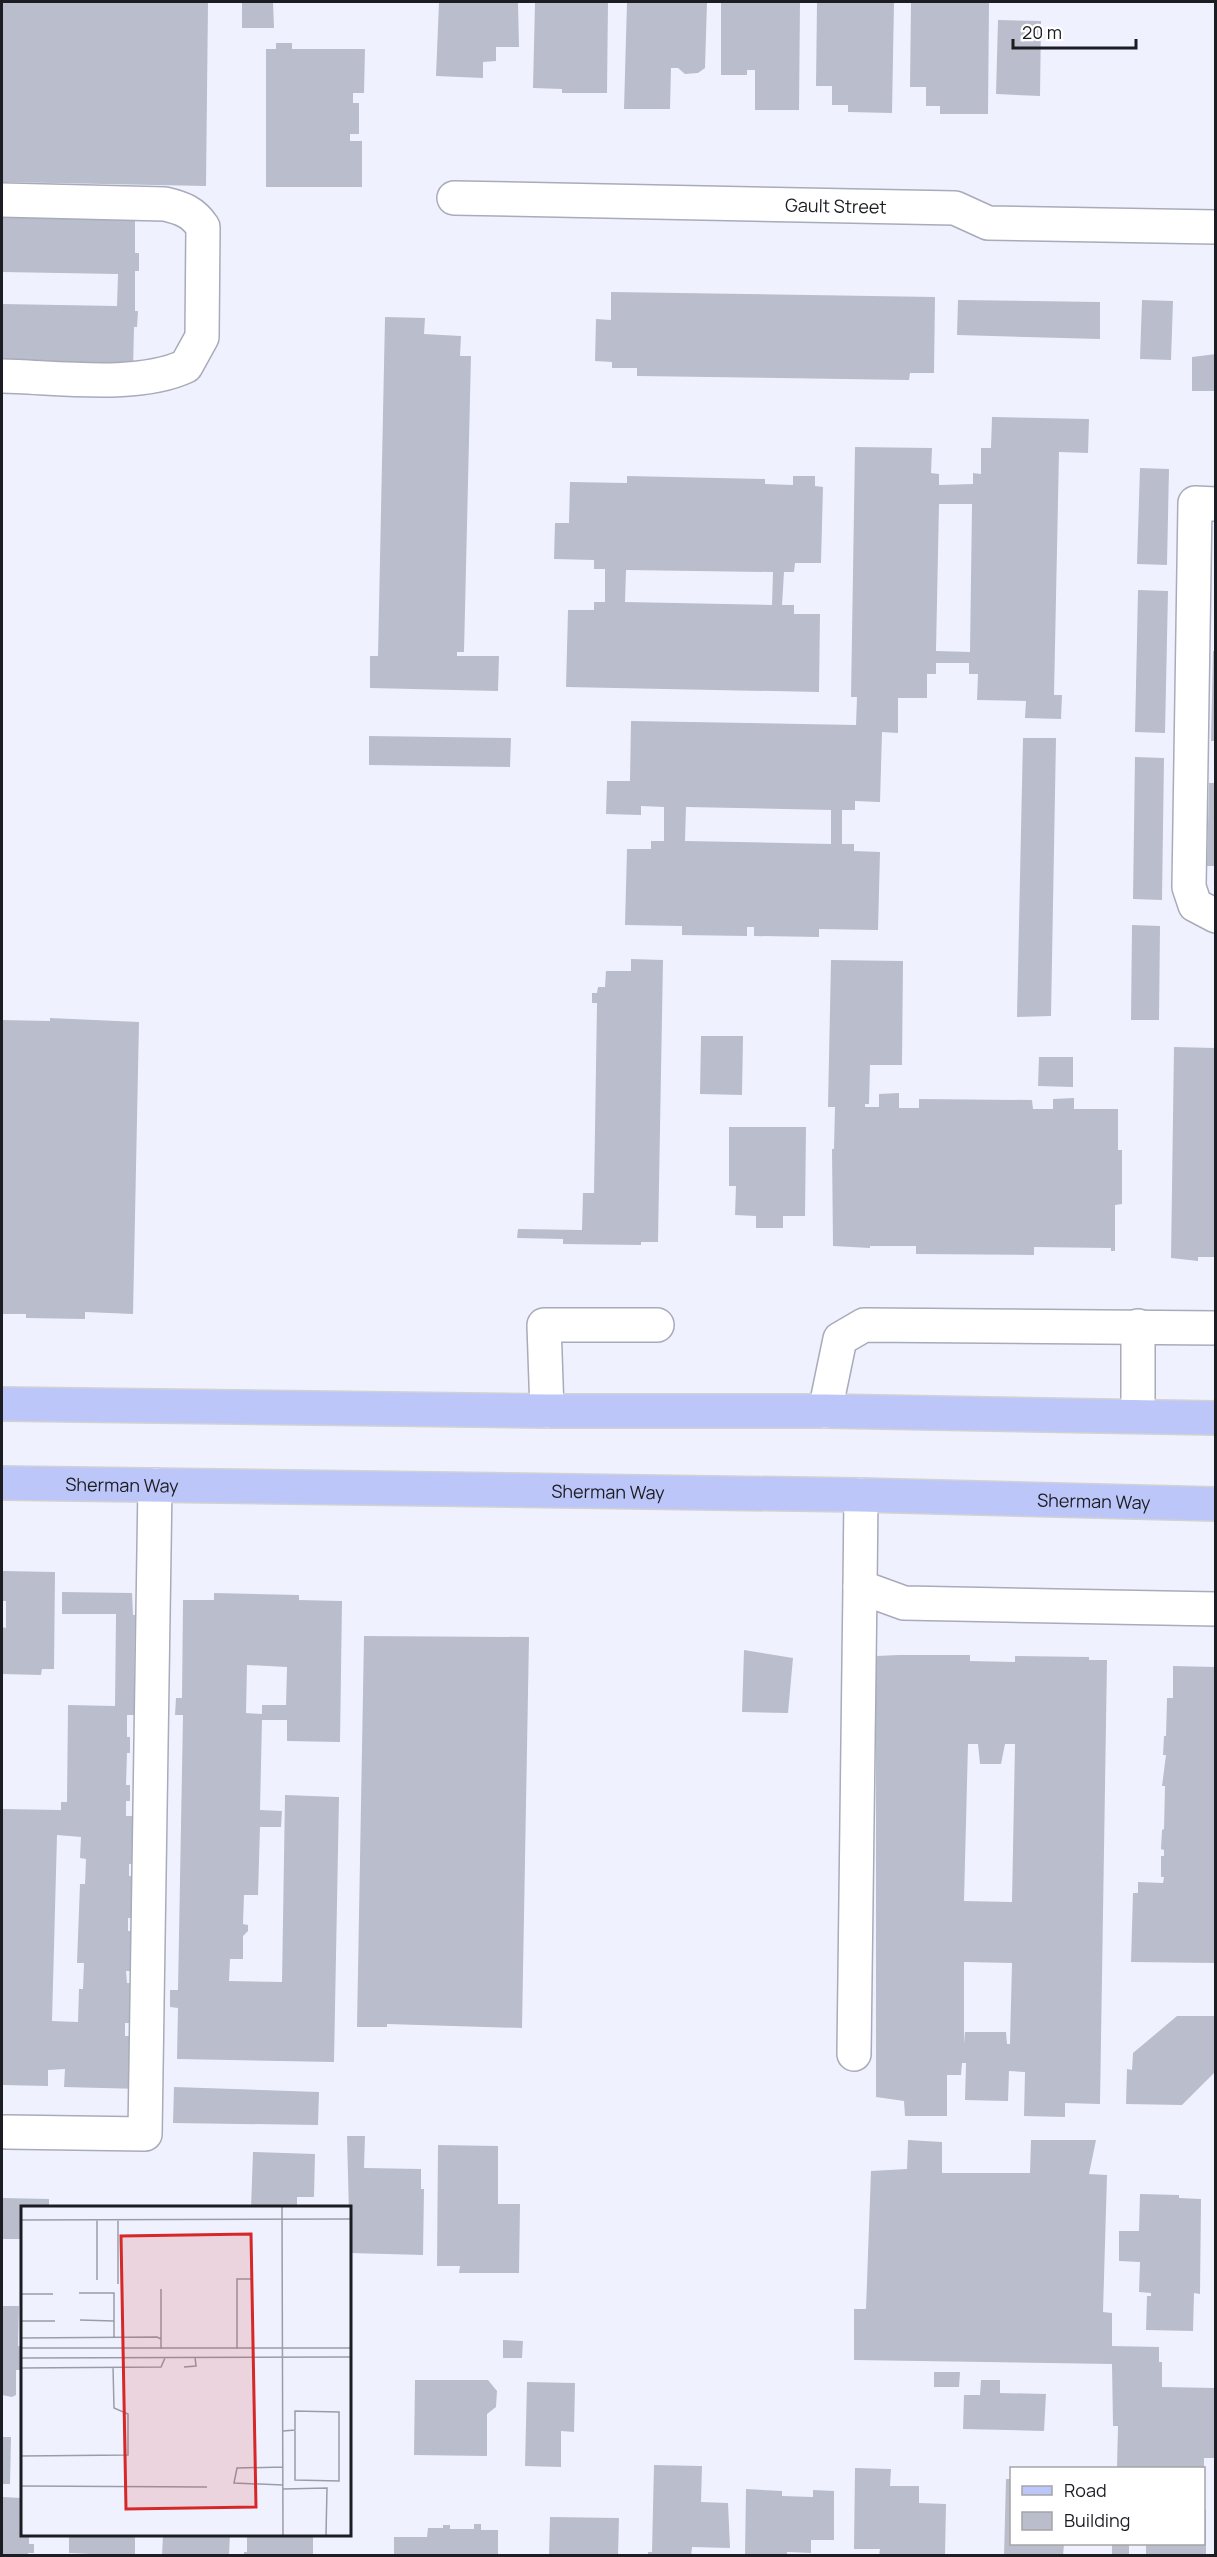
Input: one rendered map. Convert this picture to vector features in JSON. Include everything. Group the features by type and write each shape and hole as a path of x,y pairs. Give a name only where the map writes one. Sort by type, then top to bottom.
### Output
{"main road":[{"path":"2,1404 547,1412 825,1411 1215,1418"},
{"name":"Sherman Way","path":"2,1483 861,1495 1215,1504"}],"street":[{"name":"Gault Street","path":"454,198 955,208 988,224 1215,227"},
{"path":"2,200 165,204 181,208 195,216 203,227 202,337 186,366 158,376 115,379 2,376"},
{"path":"1215,504 1195,503 1189,887 1195,905 1215,916"},
{"path":"547,1412 544,1325 657,1325"},
{"path":"825,1411 840,1339 864,1325 1215,1328"},
{"path":"1138,1326 1138,1416"},
{"path":"6,2132 145,2134 155,1485"},
{"path":"854,2054 861,1495"},
{"path":"860,1587 904,1604 1215,1609"}],"building":[{"path":"2,2 208,2 206,186 2,182"},
{"path":"242,2 273,2 274,28 242,28"},
{"path":"439,2 518,2 519,47 496,47 496,61 483,62 483,78 436,76"},
{"path":"535,2 608,2 607,93 562,93 562,89 533,88"},
{"path":"627,2 707,2 705,68 698,73 685,74 678,68 671,68 670,109 624,109"},
{"path":"721,2 800,2 799,110 755,110 755,70 747,70 747,75 721,75"},
{"path":"817,2 894,2 892,113 848,112 848,105 832,105 832,86 816,86"},
{"path":"911,2 989,3 988,114 940,114 940,106 926,106 926,87 910,87"},
{"path":"998,20 1041,21 1040,96 996,94"},
{"path":"276,43 292,43 292,49 365,49 364,93 353,93 353,103 359,103 359,134 350,134 350,141 362,141 362,187 266,187 266,49 276,49"},
{"path":"2,207 135,209 135,253 139,253 139,271 135,271 135,311 138,311 137,327 134,327 133,370 2,367 2,304 117,306 118,274 2,272"},
{"path":"611,292 935,297 934,373 910,373 909,380 637,376 637,368 612,368 612,362 595,361 596,319 611,320"},
{"path":"958,300 1100,302 1100,339 957,335"},
{"path":"1142,300 1173,301 1171,360 1140,359"},
{"path":"385,317 425,318 424,334 461,336 460,356 471,356 464,652 457,652 457,656 499,656 498,691 370,688 370,656 378,656"},
{"path":"1216,354 1216,391 1192,391 1192,357"},
{"path":"992,417 1089,419 1088,453 1059,452 1054,695 1062,695 1061,719 1025,718 1026,701 977,700 978,674 969,674 969,663 936,663 936,674 927,674 927,698 898,698 898,733 882,732 880,802 855,801 855,810 842,810 842,844 854,844 854,851 880,852 878,930 819,929 819,937 754,936 754,927 747,927 747,936 682,935 682,926 625,925 627,849 651,849 651,841 664,841 664,807 641,806 641,815 606,814 607,781 630,781 631,721 856,725 857,697 851,697 855,447 932,448 931,473 939,474 939,485 973,484 973,473 981,474 981,448 991,448","holes":["939,504 972,504 970,652 936,651","686,807 831,810 831,844 685,841"]},
{"path":"1140,468 1169,469 1167,565 1137,564"},
{"path":"627,476 765,479 765,484 793,485 793,476 815,476 815,486 823,487 821,563 795,563 794,572 784,572 782,605 794,605 794,614 820,614 819,692 566,687 568,610 594,610 594,602 605,602 605,569 594,569 594,560 554,559 555,523 569,523 570,482 627,483","holes":["626,570 773,572 772,605 625,602"]},
{"path":"1138,590 1168,591 1165,733 1135,732"},
{"path":"1213,651 1216,651 1216,741 1211,741"},
{"path":"369,736 511,738 510,767 369,765"},
{"path":"1023,738 1056,738 1051,1016 1017,1017"},
{"path":"1135,757 1164,758 1162,900 1133,899"},
{"path":"1209,783 1216,783 1216,866 1207,866"},
{"path":"1132,925 1160,926 1159,1020 1131,1020"},
{"path":"631,959 663,960 658,1242 641,1242 641,1245 563,1244 563,1239 517,1238 518,1229 582,1230 583,1193 594,1193 597,1003 592,1003 592,993 597,993 598,987 605,987 606,971 631,971"},
{"path":"831,960 903,961 902,1065 870,1065 869,1104 865,1104 865,1107 879,1107 879,1094 899,1093 899,1108 919,1108 919,1099 1032,1100 1033,1109 1053,1109 1053,1099 1074,1098 1074,1109 1118,1109 1118,1150 1122,1150 1122,1204 1115,1205 1115,1251 1111,1251 1111,1248 1034,1247 1034,1255 916,1254 916,1246 870,1246 870,1248 833,1246 832,1149 834,1149 835,1107 828,1107"},
{"path":"50,1018 139,1022 133,1314 85,1312 85,1319 26,1318 26,1314 2,1314 2,1020 50,1021"},
{"path":"701,1036 743,1036 742,1095 700,1094"},
{"path":"1174,1047 1216,1048 1216,1257 1198,1257 1198,1261 1171,1258"},
{"path":"1039,1057 1073,1057 1073,1087 1038,1086"},
{"path":"729,1127 806,1127 805,1216 783,1216 783,1228 756,1228 756,1216 735,1215 736,1186 729,1186"},
{"path":"3,1571 55,1572 54,1669 42,1669 41,1675 2,1674 2,1627 6,1628"},
{"path":"62,1592 132,1593 133,1615 135,1615 134,1715 127,1715 130,1753 127,1753 126,1785 130,1785 130,1801 126,1801 126,1816 144,1816 144,1864 129,1864 129,1876 143,1877 143,1919 128,1918 128,1931 143,1931 143,1971 126,1971 127,1983 142,1984 141,2023 125,2023 125,2036 142,2036 141,2089 64,2087 65,2069 48,2070 48,2086 2,2085 2,1809 61,1810 61,1802 67,1802 68,1705 115,1706 116,1614 62,1614","holes":["57,1835 81,1837 80,1858 86,1859 85,1884 80,1884 77,1963 84,1963 83,1989 79,1989 78,2022 52,2021"]},
{"path":"214,1593 299,1595 299,1600 342,1601 340,1742 287,1741 287,1720 262,1720 260,1810 282,1811 281,1827 260,1827 258,1895 244,1895 243,1924 248,1925 248,1931 243,1936 243,1959 230,1959 229,1981 282,1982 285,1795 339,1797 334,2062 177,2059 178,2008 170,2007 170,1990 178,1990 183,1715 175,1715 176,1698 182,1698 183,1600 214,1600","holes":["247,1665 287,1667 286,1705 262,1705 262,1714 246,1713"]},
{"path":"364,1636 529,1637 522,2028 387,2024 387,2027 357,2027"},
{"path":"744,1650 793,1658 788,1713 742,1712"},
{"path":"970,1655 970,1661 1015,1662 1015,1656 1089,1657 1089,1660 1107,1660 1100,2104 1065,2103 1065,2117 1024,2116 1025,2072 1009,2071 1008,2101 965,2100 966,2063 962,2063 961,2075 947,2075 947,2116 905,2116 904,2101 876,2097 876,1656","holes":["968,1744 978,1744 980,1764 1001,1764 1005,1744 1015,1744 1012,1902 964,1901","964,1962 1012,1963 1010,2044 1007,2044 1006,2032 965,2032 964,2044"]},
{"path":"1173,1666 1216,1667 1216,1963 1131,1962 1133,1893 1138,1893 1138,1882 1163,1883 1164,1877 1161,1877 1161,1856 1164,1856 1164,1850 1161,1849 1165,1786 1162,1786 1166,1755 1163,1755 1167,1698 1173,1698"},
{"path":"1177,2016 1216,2016 1216,2071 1182,2105 1126,2104 1127,2069 1132,2070 1133,2053"},
{"path":"174,2087 319,2092 318,2125 173,2123"},
{"path":"347,2136 365,2136 364,2168 421,2169 421,2189 424,2189 423,2255 351,2253 351,2206 349,2206"},
{"path":"908,2140 942,2142 942,2173 1030,2173 1031,2140 1096,2140 1089,2174 1107,2175 1103,2312 1112,2313 1112,2346 1159,2347 1159,2362 1162,2362 1162,2387 1216,2388 1216,2458 1204,2458 1204,2467 1117,2467 1118,2426 1113,2426 1112,2364 854,2360 854,2309 866,2309 871,2171 907,2169"},
{"path":"438,2145 498,2146 498,2204 520,2204 519,2273 459,2273 460,2266 437,2266"},
{"path":"253,2152 315,2154 314,2197 297,2197 297,2206 251,2206"},
{"path":"1140,2194 1179,2195 1179,2198 1201,2199 1200,2294 1194,2293 1193,2331 1146,2330 1147,2296 1151,2296 1151,2293 1139,2292 1140,2262 1119,2261 1119,2231 1139,2231"},
{"path":"2,2198 49,2199 49,2206 21,2206 21,2239 2,2239"},
{"path":"2,2306 19,2306 18,2346 21,2346 21,2370 16,2370 16,2395 12,2397 2,2395"},
{"path":"503,2340 523,2341 522,2358 503,2358"},
{"path":"934,2372 960,2372 959,2387 934,2387"},
{"path":"415,2380 488,2380 497,2391 496,2407 487,2414 487,2456 414,2455"},
{"path":"981,2380 1000,2380 1000,2393 1046,2394 1044,2431 963,2429 964,2395 980,2395"},
{"path":"527,2382 575,2383 574,2432 561,2431 561,2467 525,2466"},
{"path":"2,2437 11,2437 10,2484 2,2484"},
{"path":"654,2465 702,2466 701,2502 728,2503 730,2548 692,2547 691,2556 648,2556 648,2552 652,2552"},
{"path":"855,2468 891,2469 890,2486 919,2486 919,2503 946,2504 945,2556 879,2556 880,2549 854,2549"},
{"path":"1006,2479 1010,2479 1010,2545 1064,2545 1063,2556 1004,2556"},
{"path":"746,2489 782,2491 782,2496 813,2497 813,2490 834,2491 834,2540 811,2540 811,2553 787,2552 787,2556 745,2556"},
{"path":"2,2497 21,2498 21,2536 29,2536 29,2544 34,2544 34,2553 28,2553 28,2556 2,2556"},
{"path":"1206,2510 1206,2556 1146,2556 1146,2545 1205,2545"},
{"path":"550,2517 619,2518 618,2556 549,2556"},
{"path":"474,2524 481,2524 481,2530 498,2530 498,2556 394,2556 394,2537 427,2537 428,2528 443,2528 443,2525 450,2525 450,2529 474,2529"},
{"path":"69,2536 135,2536 135,2556 69,2553"},
{"path":"163,2536 230,2536 229,2556 162,2556"},
{"path":"247,2536 313,2536 313,2556 244,2556 244,2552 247,2552"},
{"path":"1112,2545 1129,2545 1129,2556 1112,2556"}]}
